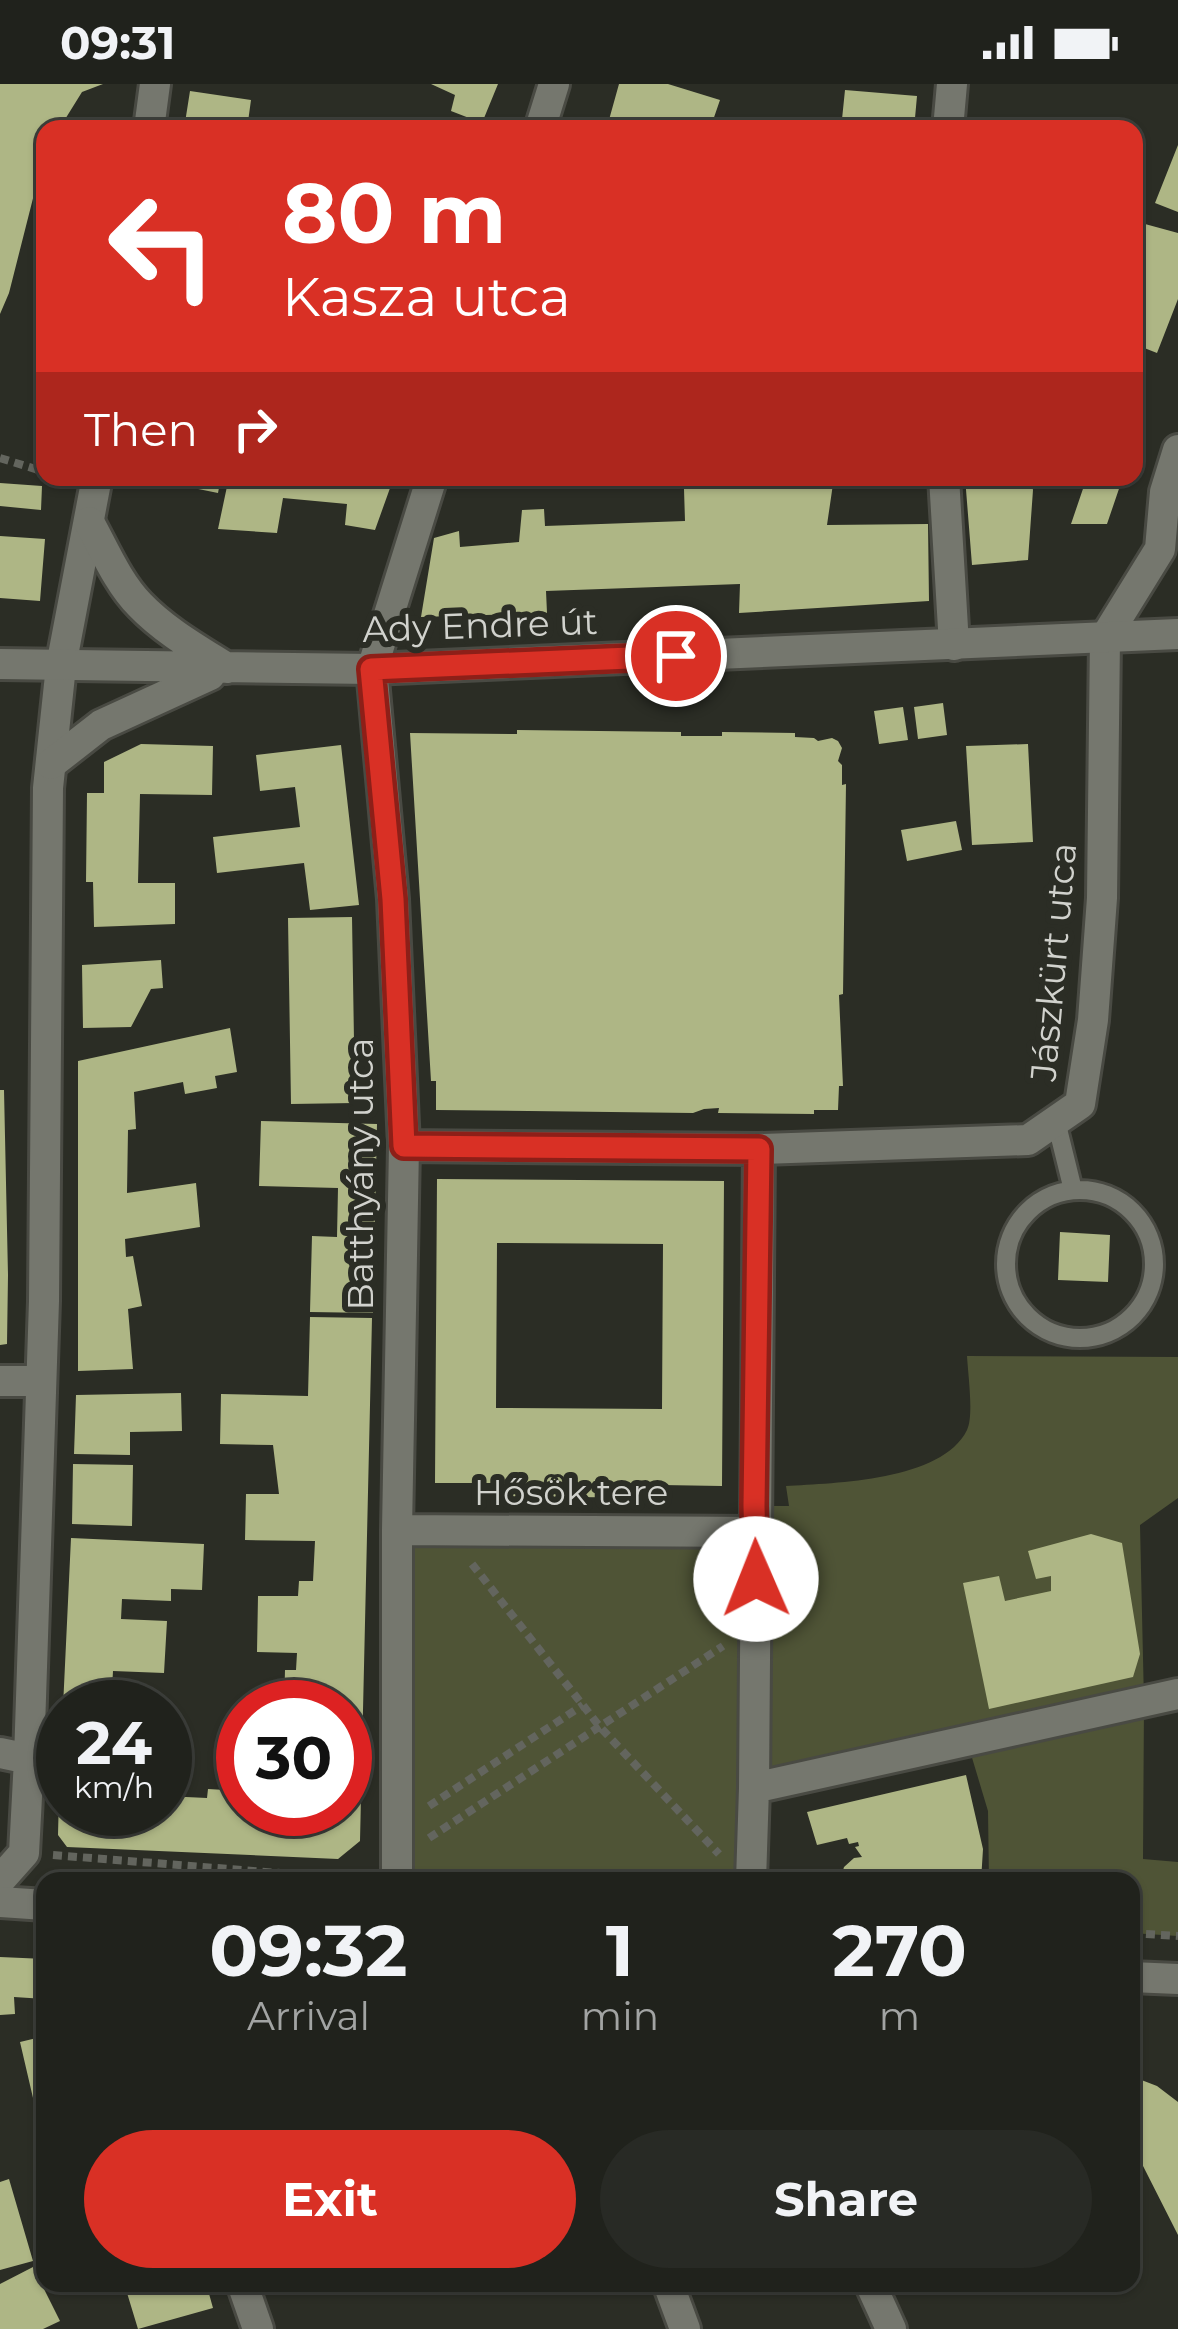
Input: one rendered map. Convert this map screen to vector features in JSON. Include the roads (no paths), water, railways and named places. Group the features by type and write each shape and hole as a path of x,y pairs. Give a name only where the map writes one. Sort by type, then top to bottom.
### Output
{"street":[{"path":"150,120 155,84"},
{"path":"543,120 554,84"},
{"path":"948,120 952,84"},
{"path":"1105,638 1160,549 1166,492 1178,450"},
{"path":"0,1880 24,1853 15,1756 41,1381 47,788 61,666 95,486"},
{"name":"Batthyány utca","path":"392,1872 398,1827 397,1530 404,1146 393,899 371,669 429,486"},
{"path":"945,486 954,645"},
{"path":"89,522 138,604 226,668"},
{"name":"Ady Endre út","path":"0,664 371,669 1178,634"},
{"name":"Jászkürt utca","path":"404,1146 759,1149 1028,1140 1068,1112 1093,1020 1102,898 1105,638"},
{"path":"51,764 101,724 226,668"},
{"path":"739,1872 754,1787 759,1149"},
{"path":"0,1381 41,1381"},
{"name":"Hősök tere","path":"397,1530 757,1532"},
{"path":"754,1787 1178,1694"},
{"path":"0,1902 36,1904"},
{"path":"1140,1977 1178,1979"},
{"path":"245,2292 258,2329"},
{"path":"671,2292 685,2329"},
{"path":"873,2292 891,2329"}],"lane":[{"path":"1068,1112 1073,1190"},
{"path":"1073,1190 1100,1192 1121,1202 1138,1217 1155,1260 1153,1283 1143,1305 1107,1334 1084,1339 1061,1337 1037,1326 1018,1307 1007,1284 1005,1258 1012,1233 1027,1211 1048,1197 1073,1190"}]}
